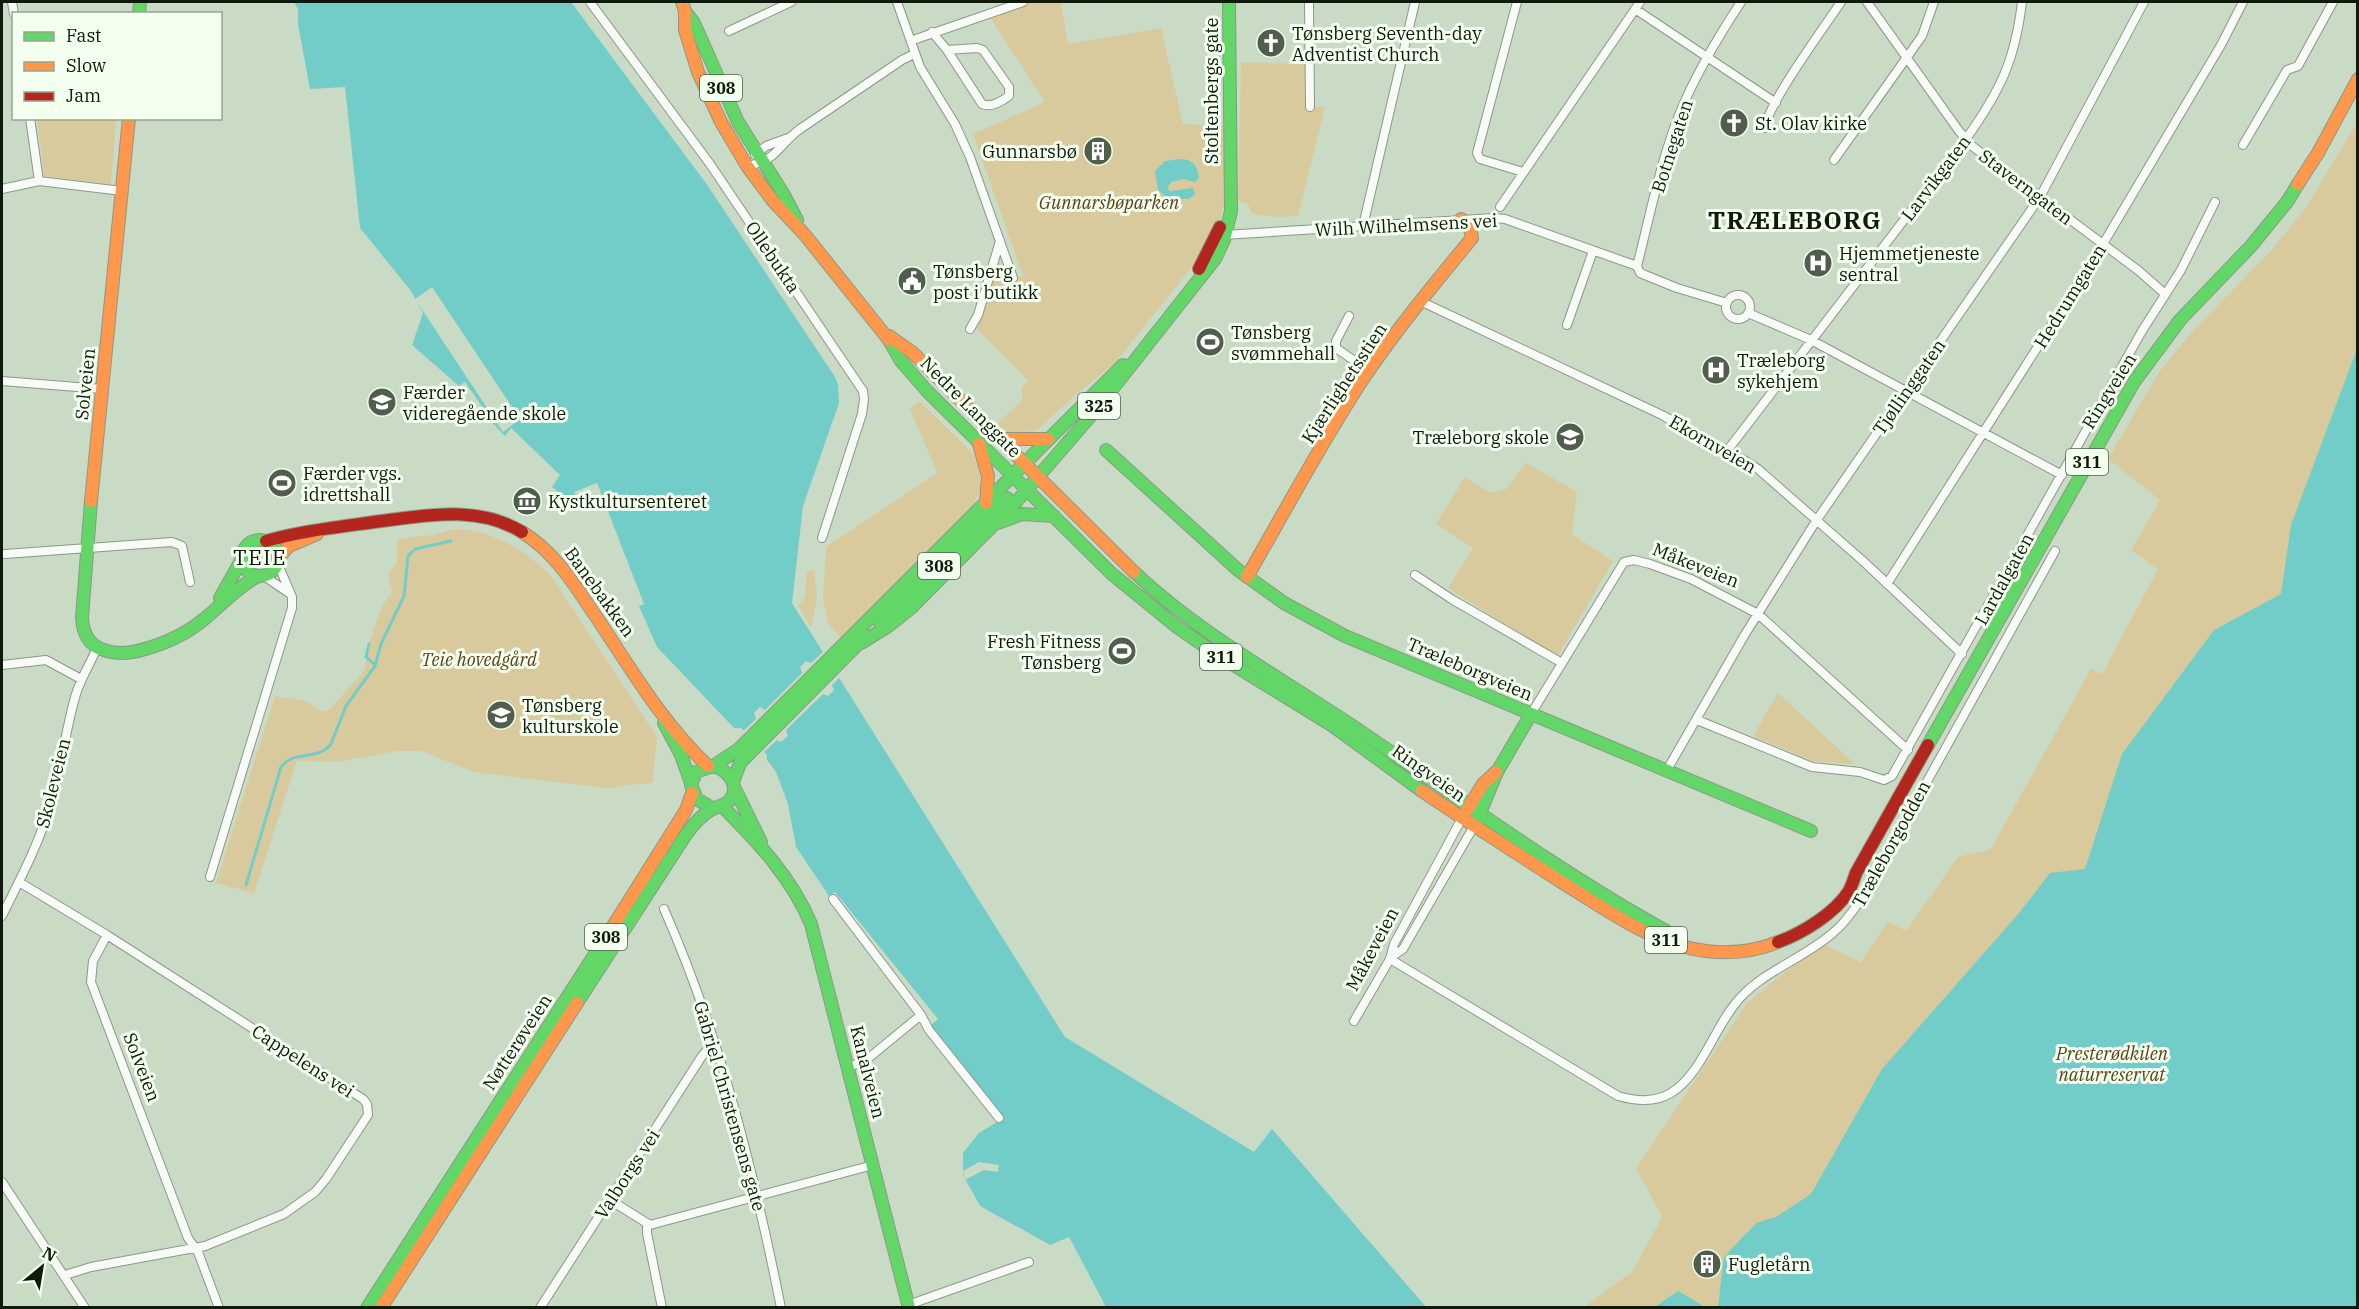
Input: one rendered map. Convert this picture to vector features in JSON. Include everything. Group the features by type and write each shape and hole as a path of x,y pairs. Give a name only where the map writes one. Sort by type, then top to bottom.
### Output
{"main road":[{"name":"Stoltenbergs gate","path":"1021,482 1116,386 1155,331 1215,259 1227,235 1232,204 1229,181 1229,2"},
{"name":"Nedre Langgate","path":"683,6 738,122 761,157 805,235"},
{"name":"Nedre Langgate","path":"683,6 685,30 703,84 721,122 747,166 773,201 805,235 884,332 907,368 980,444 1021,482"},
{"name":"Ringveien","path":"1021,482 1112,574 1177,627 1216,654 1333,726 1474,826 1630,923 1662,939 1706,951 1754,950 1778,943 1803,932 1822,919 1849,891 1856,873 2134,381 2180,320 2251,246 2287,202 2319,153 2358,79"},
{"name":"Solveien","path":"97,648 85,635 81,621 129,120"},
{"name":"Stoltenbergs gate","path":"1190,288 1221,225 1229,181"},
{"name":"Kjærlighetsstien","path":"1247,577 1369,371 1420,300 1472,238 1469,224 1461,219"},
{"name":"Stoltenbergs gate","path":"1032,472 1048,439 1155,331"},
{"name":"Nedre Langgate","path":"884,332 913,353 1032,472"},
{"name":"Stoltenbergs gate","path":"1032,472 1064,425"},
{"path":"999,439 1048,439"},
{"name":"308","path":"980,444 988,476 986,503"},
{"name":"Træleborgveien","path":"1106,450 1247,577 1284,603 1345,636 1811,831"},
{"name":"Ringveien","path":"1032,472 1140,578 1208,633 1635,915 1668,931 1697,940 1742,942 1765,938 1787,930 1821,908 1856,873"},
{"name":"325","path":"1021,482 1032,472"},
{"name":"308","path":"692,788 697,772 742,753 844,652 986,503 1021,482"},
{"name":"308","path":"844,652 881,632 908,611 997,523 1021,482"},
{"name":"308","path":"861,644 869,632 1021,482"},
{"name":"Banebakken","path":"215,607 248,544 256,540 266,541 310,529 420,516 456,514 487,517 518,529 558,561 650,695 691,750 711,766"},
{"name":"308","path":"997,523 1022,514 1054,516"},
{"name":"Banebakken","path":"97,648 123,652 152,647 188,631 241,584 272,572 289,546 329,528"},
{"path":"266,541 275,546 278,561"},
{"path":"242,559 247,570 261,576"},
{"name":"Banebakken","path":"650,695 681,755 692,788"},
{"name":"Måkeveien","path":"1474,826 1475,809 1483,784 1497,772 1531,714"},
{"name":"308","path":"717,807 731,798 742,753"},
{"path":"711,766 726,771 734,784"},
{"name":"Kanalveien","path":"734,784 769,856"},
{"path":"692,788 702,806 717,807"},
{"name":"Nøtterøveien","path":"367,1308 640,884 686,810 692,788"},
{"name":"Nøtterøveien","path":"381,1308 682,840 693,825 717,807"},
{"name":"Kanalveien","path":"717,807 769,856 795,890 812,924 909,1306"},
{"name":"Måkeveien","path":"1462,818 1475,809"}],"street":[{"name":"Ollebukta","path":"590,2 710,164 863,391 862,414 822,538"},
{"path":"729,31 791,2"},
{"path":"897,2 914,54 962,137 1013,278"},
{"path":"916,39 1023,2"},
{"path":"1310,2 1310,107"},
{"path":"1363,225 1415,2"},
{"path":"1517,2 1477,153 1480,159 1523,172"},
{"name":"Botnegaten","path":"1637,266 1668,147 1687,97 1707,57 1741,2"},
{"path":"1765,129 1766,121 1776,103 1841,2"},
{"name":"Staverngaten","path":"1867,2 1972,146 2139,271 2164,293"},
{"path":"1834,160 1925,30 1934,2"},
{"name":"Larvikgaten","path":"1727,451 1966,139 1994,98 2008,69 2019,28 2022,2"},
{"name":"Tjøllinggaten","path":"1667,770 1758,614 1816,521 2040,197 2144,2"},
{"name":"Hedrumgaten","path":"1887,584 2103,244 2221,45 2243,2"},
{"path":"2242,145 2287,70 2298,66 2333,2"},
{"path":"1500,207 1637,5 1707,57 1776,103"},
{"path":"933,32 982,104 987,106 994,104 1009,96 1009,87 983,50 977,48 947,50"},
{"path":"747,166 780,149 788,138 914,54"},
{"path":"30,120 39,181"},
{"path":"2,189 39,181 122,191"},
{"name":"Lardalgaten","path":"1697,720 1812,767 1860,772 1884,780 1892,776 2164,293 2181,270 2215,202"},
{"name":"Wilh Wilhelmsens vei","path":"1215,241 1227,235 1461,219 1505,219 1637,266 1640,273 1677,288 1727,303"},
{"path":"970,329 978,315 1000,241"},
{"path":"1567,325 1593,251"},
{"path":"1740,295 1749,302 1748,313 1744,317 1734,317 1729,314 1727,303 1730,298 1740,295"},
{"name":"Ekornveien","path":"1420,300 1664,416 1709,444 1727,451 1758,469 1962,654"},
{"path":"1748,313 1811,340 2062,475"},
{"path":"1349,316 1335,345 1339,351 1369,371"},
{"path":"2,381 102,389"},
{"path":"5,554 177,543 184,552 190,582"},
{"name":"Træleborgodden","path":"1390,958 1618,1096 1655,1100 1672,1092 1690,1076 1728,1012 1741,996 1834,932 1849,917 1864,895 2055,551"},
{"name":"Måkeveien","path":"1531,714 1624,562 1634,560 1690,579 1758,614 1908,750"},
{"path":"210,877 289,620 292,602 278,561"},
{"path":"1415,575 1453,600 1562,663"},
{"path":"261,576 289,593"},
{"name":"Skoleveien","path":"2,916 48,815 61,767 67,728 81,679 97,648"},
{"path":"2,665 46,660 81,679"},
{"name":"Måkeveien","path":"1354,1021 1390,958 1394,944 1462,818"},
{"path":"1390,958 1403,949 1474,826"},
{"path":"19,882 107,935"},
{"path":"833,899 921,1015 929,1030 999,1118"},
{"name":"Gabriel Christensens gate","path":"664,909 714,1042 757,1197 781,1308"},
{"name":"Solveien","path":"107,935 93,961 91,982 187,1235 219,1308"},
{"name":"Cappelens vei","path":"65,1275 91,1267 206,1246 275,1219 315,1192 338,1163 368,1115 367,1104 363,1100 107,935"},
{"path":"848,1067 865,1061 921,1015"},
{"name":"Valborgs vei","path":"540,1308 702,1056 714,1042"},
{"path":"610,1200 647,1224 873,1165"},
{"path":"2,1182 86,1308"},
{"path":"647,1224 646,1233 662,1308"},
{"path":"909,1306 1029,1262"}],"green space":[{"name":"Gunnarsbøparken","path":"1030,2 1061,2 1068,44 1161,28 1183,124 1227,126 1225,200 1216,237 1114,364 1037,430 1020,433 1003,431 996,425 1022,400 1022,387 1028,381 977,329 999,263 1004,267 1007,281 1023,276 973,134 1045,102 989,16"},
{"path":"1241,62 1305,64 1308,107 1325,107 1298,216 1277,217 1252,214 1248,204 1238,201"},
{"path":"37,120 116,120 111,184 44,176"},
{"name":"Presterødkilen naturreservat","path":"2357,123 2357,1307 1583,1308 1632,1272 1662,1217 1636,1168 1747,1003 1821,943 1861,962 1888,921 1906,931 1958,857 1991,849 2091,669 2102,674 2158,569 2131,550 2160,500 2108,459 2159,372 2197,326 2269,253 2306,207"},
{"path":"919,401 975,455 980,473 980,491 972,509 842,640 828,623 823,599 826,547 937,473 910,409"},
{"path":"1526,463 1577,492 1572,534 1613,561 1557,657 1448,588 1473,548 1436,524 1465,477 1491,493 1506,489"},
{"name":"Teie hovedgård","path":"454,529 481,532 507,543 531,558 551,576 657,737 653,781 618,786 614,789 474,772 421,751 397,751 337,762 297,761 254,893 216,883 275,696 309,702 322,712 330,709 364,671 369,643 382,606 392,592 388,575 397,561 397,539 432,535"},
{"path":"814,570 817,597 810,626 798,605 804,601 807,571"},
{"path":"1778,693 1855,764 1813,761 1753,736"}],"water":[{"path":"294,2 571,2 708,186 835,377 838,384 839,403 803,506 792,603 1065,1037 1254,1152 1272,1129 1426,1307 1106,1307 1069,1237 1050,1245 980,1206 963,1175 963,1153 979,1133 1002,1119 929,1027 938,1019 835,892 829,896 796,847 788,804 776,772 767,760 767,755 741,728 734,728 657,647 639,606 644,604 597,483 574,492 576,496 570,501 552,487 560,475 511,428 505,436 482,412 483,408 465,382 459,386 412,345 423,313 417,302 503,432 520,419 432,287 415,299 360,228 345,87 310,89 298,24 298,9"},
{"path":"1181,159 1194,164 1199,178 1195,182 1183,179 1171,182 1167,188 1170,191 1193,188 1195,194 1189,199 1168,199 1158,190 1155,171 1165,161"},
{"name":"Presterødkilen naturreservat","path":"2357,349 2357,1307 1718,1307 1724,1257 1756,1223 1776,1217 1811,1194 1882,1069 2019,913 2050,873 2085,869 2122,754 2214,630 2281,594 2291,525"},
{"path":"1678,1291 1702,1305 1702,1307 1655,1307"}],"pier":[{"path":"825,650 841,676 832,685 834,690 828,696 823,694 786,730 788,736 781,742 777,740 762,754 741,733 756,719 754,713 760,707 765,710 802,673 800,667 806,661 811,663"},
{"path":"979,1162 999,1165 998,1172 984,1170 965,1180 963,1171"}],"waterway":[{"path":"246,885 281,767 292,759 319,752 331,744 346,706 375,666 381,644 404,596 408,556 415,549 451,541"},
{"path":"369,644 366,657 375,665"}],"traffic: fast":[{"path":"139,12 140,2"},
{"path":"861,643 887,627 911,608 1017,501 1095,411 1215,259 1224,240 1231,211 1229,2"},
{"path":"685,11 694,23 738,122 797,220"},
{"path":"1928,745 2134,382 2180,320 2251,246 2287,202 2298,184"},
{"path":"889,340 901,361 927,391 1112,574 1177,627 1216,654 1333,726 1422,791"},
{"path":"713,766 739,749 1123,365"},
{"path":"1106,450 1238,570 1284,603 1345,636 1811,831"},
{"path":"880,623 1007,498"},
{"path":"91,501 82,618 88,638 99,648 114,653 130,652 168,641 196,625 236,591 258,576"},
{"path":"998,523 1022,514 1054,516"},
{"path":"260,540 273,545 278,558 273,571 260,576 247,571 242,558 247,545 260,540"},
{"path":"220,598 242,559"},
{"path":"1134,572 1186,616 1242,655 1357,729 1548,859 1666,931"},
{"path":"733,782 740,763 866,636"},
{"path":"1477,820 1497,772 1531,714"},
{"path":"664,723 681,755 691,783"},
{"path":"577,1003 688,832 704,814 727,803 733,796 732,780 724,771 713,766 696,772 691,785 697,799 713,809"},
{"path":"734,787 761,842"},
{"path":"722,806 761,847 784,876 811,924 909,1308"},
{"path":"367,1308 615,923"}],"traffic: slow":[{"path":"682,2 685,11 685,30 698,72 721,122 747,166 773,201 805,235 889,340"},
{"path":"2298,184 2318,153 2358,79"},
{"path":"91,501 129,120"},
{"path":"1247,577 1318,452 1363,379 1402,325 1472,238 1469,224 1461,219"},
{"path":"889,336 913,353 1134,572"},
{"path":"999,439 1048,439"},
{"path":"979,444 988,476 986,503"},
{"path":"522,532 545,550 564,571 662,714 708,766"},
{"path":"279,557 289,546 317,534"},
{"path":"1462,818 1483,784 1496,772"},
{"path":"1422,791 1597,904 1632,925 1668,942 1715,952 1752,950 1778,942"},
{"path":"615,923 686,810 692,793"},
{"path":"381,1308 577,1003"}],"traffic: jam":[{"path":"1199,269 1220,227"},
{"path":"266,541 334,528 449,514 487,518 522,532"},
{"path":"1778,942 1818,921 1843,899 1928,745"}],"place":[{"name":"Tønsberg Seventh-day Adventist Church","path":"1271,43"},
{"name":"St. Olav kirke","path":"1734,123"},
{"name":"Gunnarsbø","path":"1098,151"},
{"name":"Hjemmetjeneste sentral","path":"1818,263"},
{"name":"Tønsberg post i butikk","path":"912,281"},
{"name":"Tønsberg svømmehall","path":"1210,342"},
{"name":"Træleborg sykehjem","path":"1716,370"},
{"name":"Færder videregående skole","path":"382,402"},
{"name":"Træleborg skole","path":"1570,437"},
{"name":"Færder vgs. idrettshall","path":"282,483"},
{"name":"Kystkultursenteret","path":"527,501"},
{"name":"Fresh Fitness Tønsberg","path":"1122,651"},
{"name":"Tønsberg kulturskole","path":"501,715"},
{"name":"Fugletårn","path":"1707,1264"}],"district":[{"name":"TRÆLEBORG","path":"1795,220"},
{"name":"TEIE","path":"260,557"}]}
